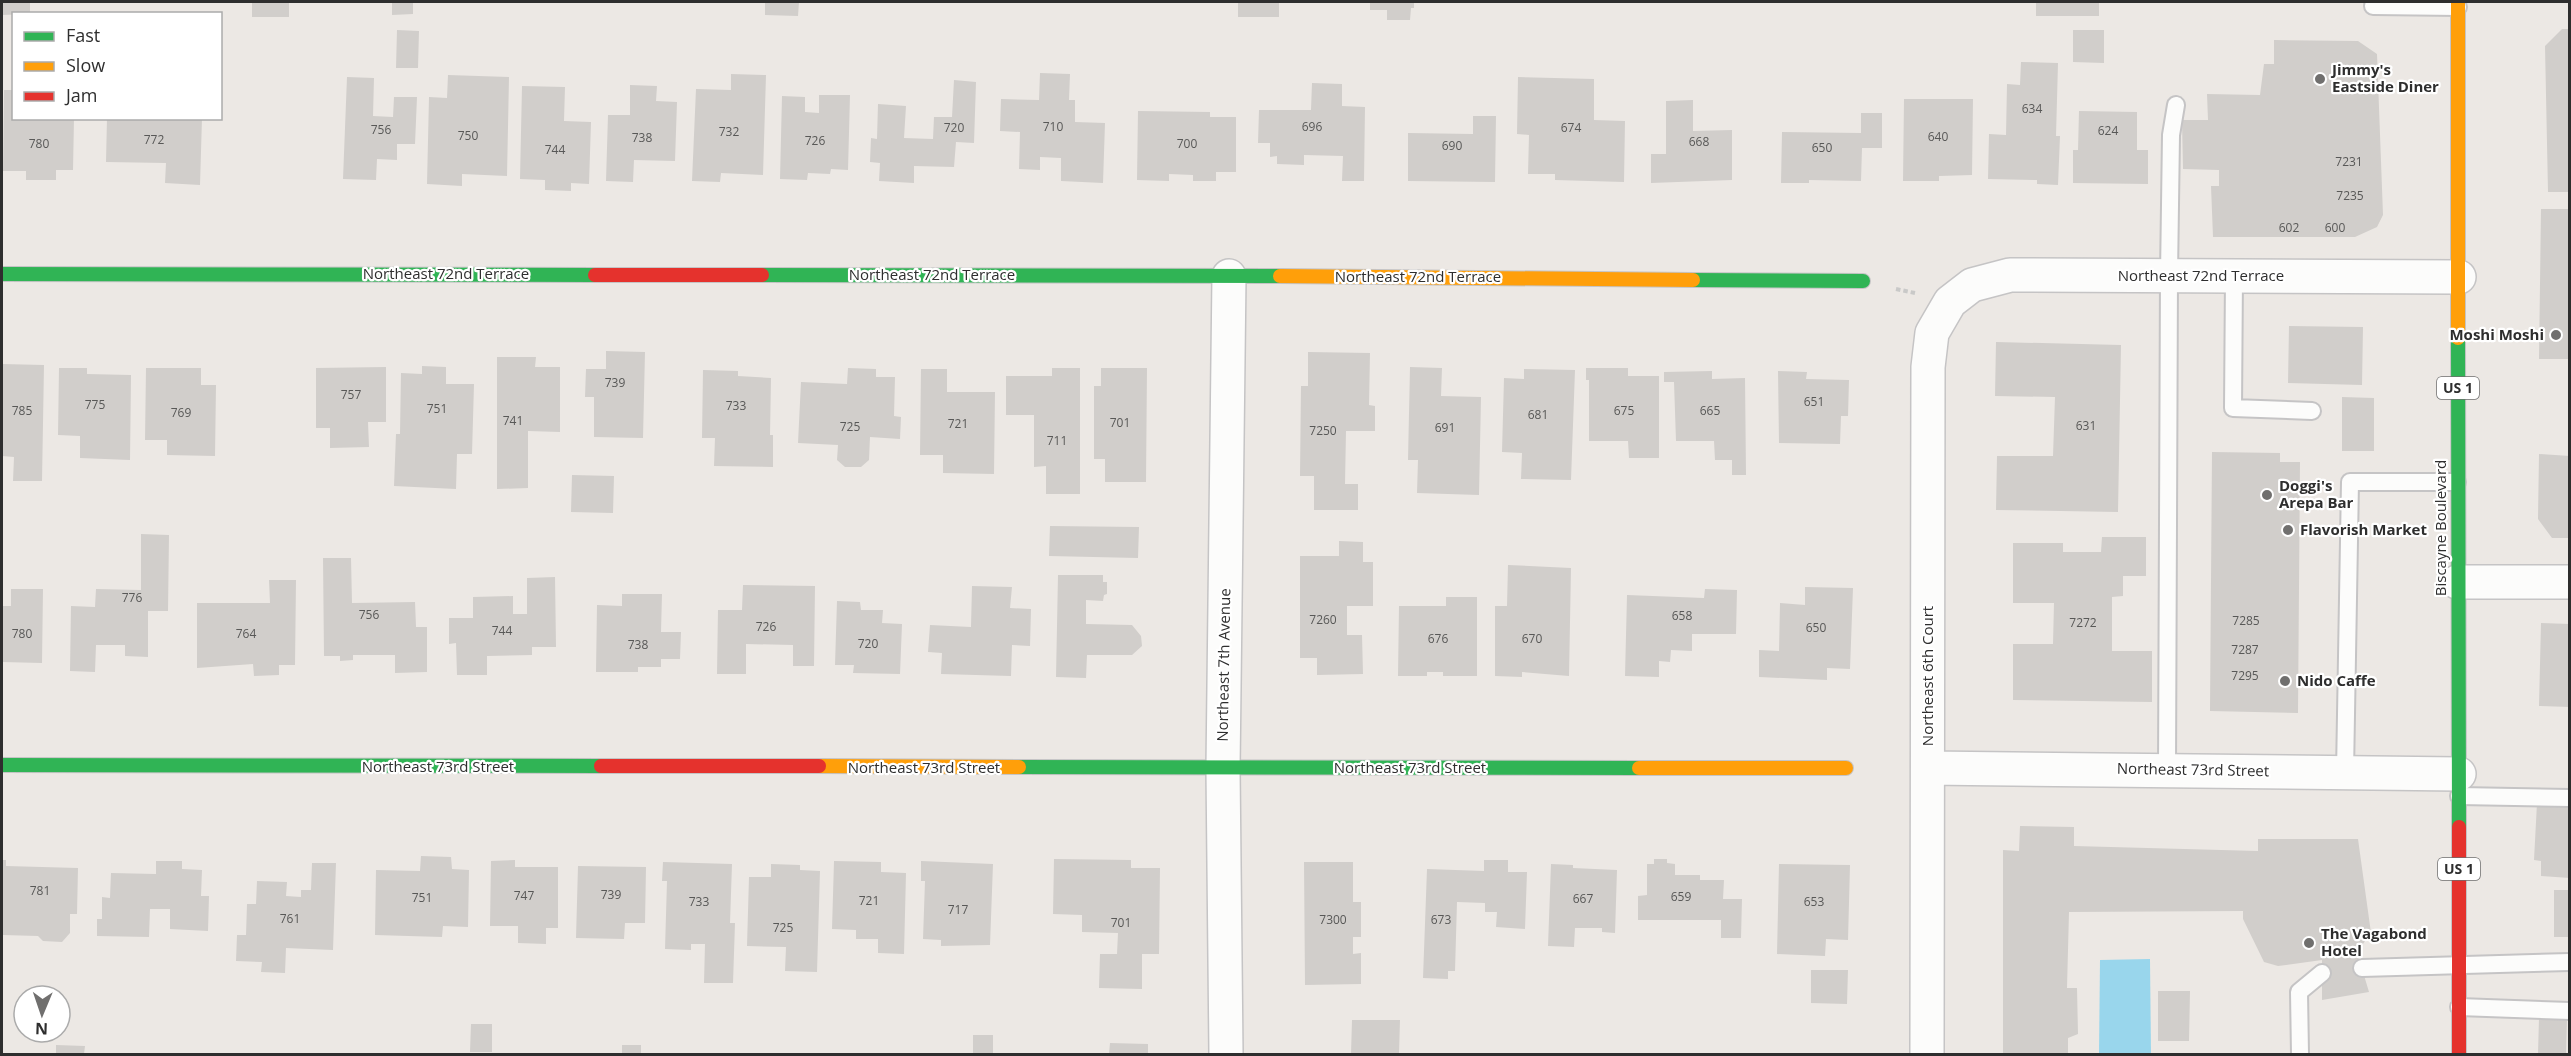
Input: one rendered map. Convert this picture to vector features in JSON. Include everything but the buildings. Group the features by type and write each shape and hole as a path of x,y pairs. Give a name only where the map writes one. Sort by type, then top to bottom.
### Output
{"street":[{"name":"Biscayne Boulevard","path":"2458,4 2459,1054"},
{"name":"Northeast 72nd Terrace","path":"2,274 1228,276 1863,281"},
{"name":"Northeast 72nd Terrace","path":"1950,302 1972,285 2010,275 2459,277"},
{"name":"Northeast 7th Avenue","path":"1226,1054 1223,769 1228,276"},
{"name":"Northeast 6th Court","path":"1927,1054 1928,367 1932,333 1950,302"},
{"path":"2457,582 2570,582"},
{"name":"Northeast 73rd Street","path":"2,765 1223,769 1846,768"},
{"name":"Northeast 73rd Street","path":"1928,768 2345,773 2459,785"}],"lane":[{"path":"2373,6 2458,4"},
{"path":"2167,770 2169,275 2171,135 2176,105"},
{"path":"2234,276 2233,408 2312,411"},
{"path":"2345,773 2350,482 2457,482"},
{"path":"2459,785 2570,798"},
{"path":"2362,968 2570,962"},
{"path":"2300,1054 2299,992 2322,973"},
{"path":"2459,1007 2570,1011"}],"path":[{"path":"1863,281 1950,302"}],"water":[{"path":"2150,959 2151,1054 2099,1054 2100,960"}],"traffic: fast":[{"path":"2,274 595,275"},
{"path":"762,275 1280,276"},
{"path":"1693,280 1863,281"},
{"path":"2458,338 2459,827"},
{"path":"2,765 601,766"},
{"path":"1019,767 1639,768"}],"traffic: slow":[{"path":"2458,2 2458,338"},
{"path":"1280,276 1693,280"},
{"path":"819,766 1019,767"},
{"path":"1639,768 1846,768"}],"traffic: jam":[{"path":"595,275 762,275"},
{"path":"601,766 819,766"},
{"path":"2459,827 2459,1054"}],"place":[{"name":"Jimmy's Eastside Diner","path":"2320,79"},
{"name":"Moshi Moshi","path":"2556,335"},
{"name":"Doggi's Arepa Bar","path":"2267,495"},
{"name":"Flavorish Market","path":"2288,530"},
{"name":"Nido Caffe","path":"2285,681"},
{"name":"The Vagabond Hotel","path":"2309,943"}]}
